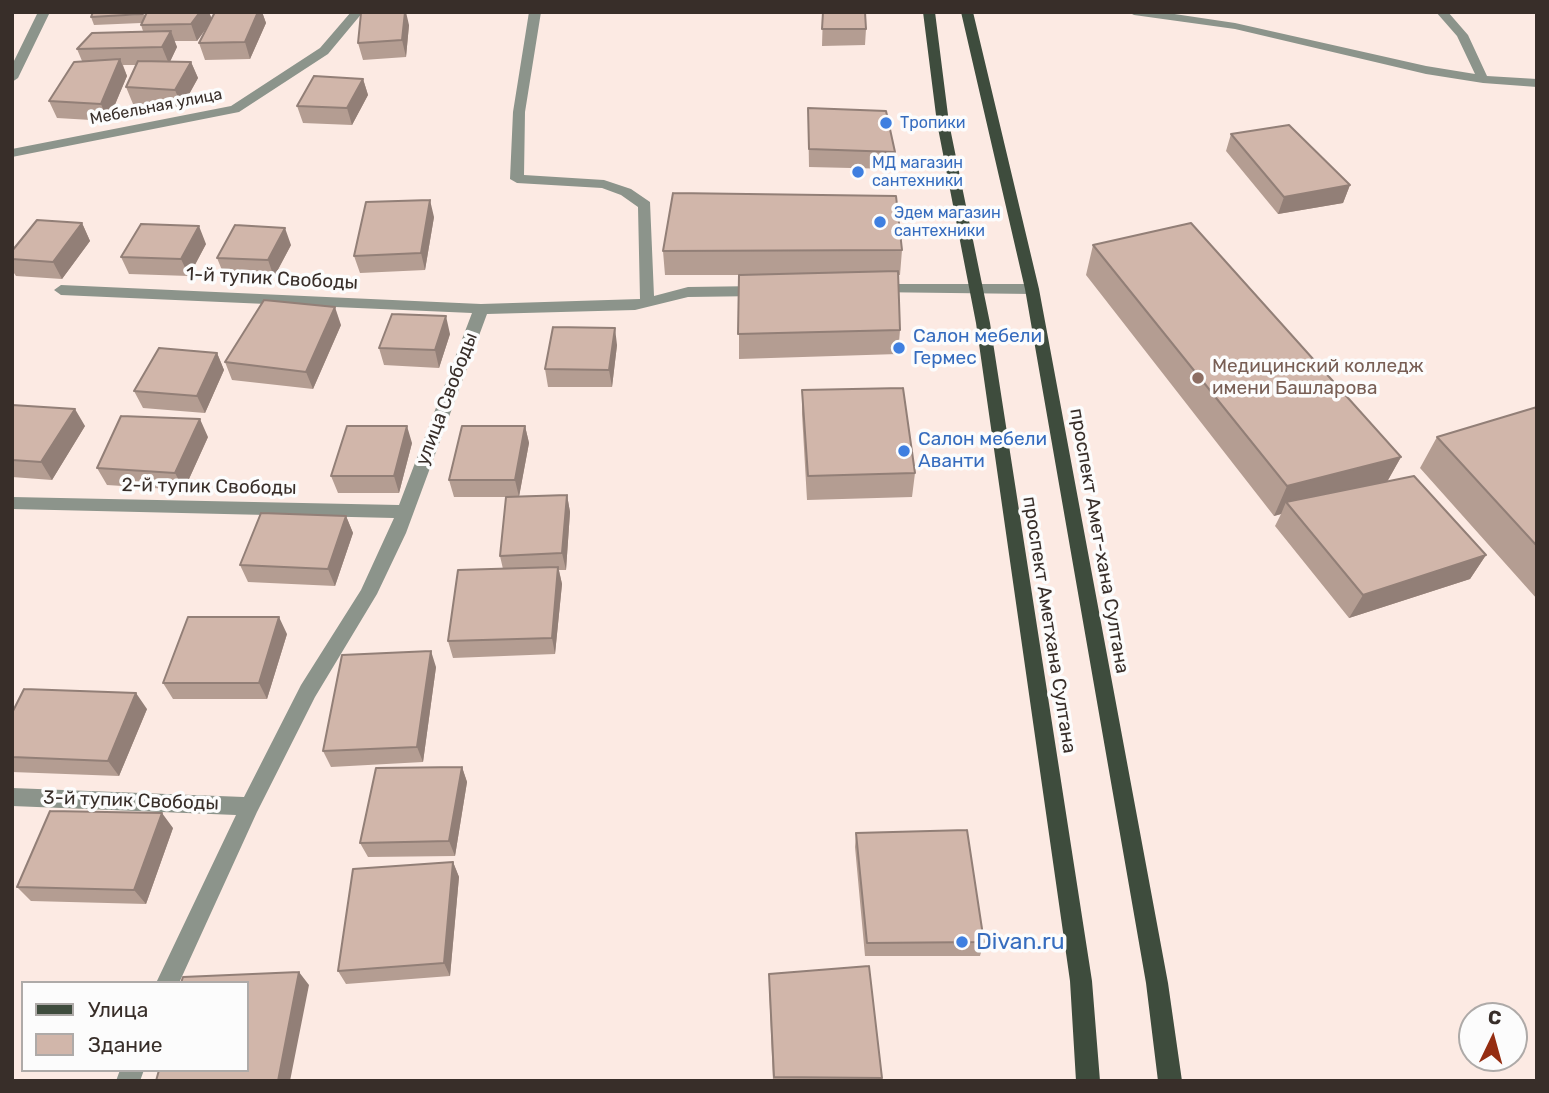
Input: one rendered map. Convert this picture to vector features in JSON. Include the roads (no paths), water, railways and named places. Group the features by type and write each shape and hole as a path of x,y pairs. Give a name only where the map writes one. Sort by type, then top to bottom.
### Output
{"main road":[{"name":"проспект Аметхана Султана","path":"929,12 943,123 977,288 1079,967 1088,1081"},
{"name":"проспект Амет-хана Султана","path":"967,12 1032,289 1157,983 1170,1081"}],"street":[{"path":"12,78 44,12"},
{"name":"Мебельная улица","path":"12,153 235,109 324,51 357,12"},
{"path":"535,12 519,112 517,179 604,184 626,192 645,205 647,302"},
{"path":"1134,12 1235,26 1379,61 1483,79 1537,83"},
{"path":"1442,12 1462,35 1483,79"},
{"path":"853,290 1032,289"},
{"name":"1-й тупик Свободы","path":"61,290 481,309"},
{"name":"улица Свободы","path":"168,981 250,806 308,691 368,594 404,512 481,309 635,305 688,292 771,291"},
{"name":"2-й тупик Свободы","path":"12,503 404,512"},
{"name":"3-й тупик Свободы","path":"12,797 250,806"}],"place":[{"name":"Тропики","path":"886,123"},
{"name":"МД магазин сантехники","path":"858,172"},
{"name":"Эдем магазин сантехники","path":"880,222"},
{"name":"Салон мебели Гермес","path":"899,348"},
{"name":"Медицинский колледж имени Башларова","path":"1198,378"},
{"name":"Салон мебели Аванти","path":"904,451"},
{"name":"Divan.ru","path":"962,942"}]}
